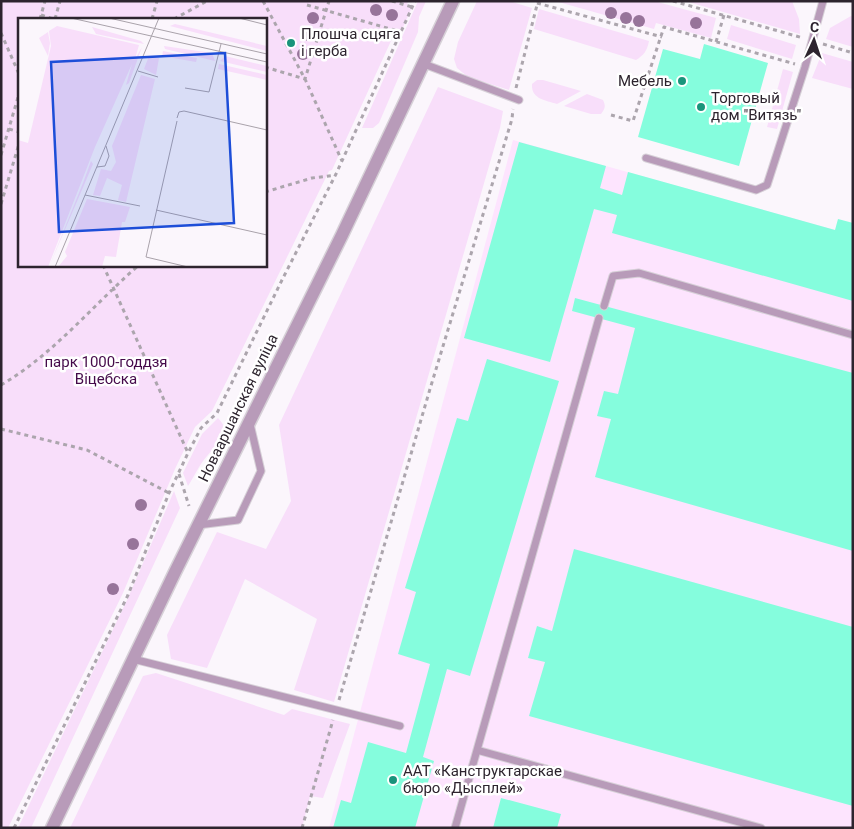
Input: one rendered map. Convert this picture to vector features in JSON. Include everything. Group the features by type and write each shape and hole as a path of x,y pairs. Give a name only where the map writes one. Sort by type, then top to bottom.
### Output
{"street":[{"name":"Новааршанская вуліца","path":"52,828 453,1"}],"lane":[{"path":"646,158 756,190 767,184 805,67 823,1"},
{"path":"424,64 516,99"},
{"path":"604,306 613,276 639,274 853,335"},
{"path":"455,828 599,318"},
{"path":"198,525 238,520 261,471 250,422"},
{"path":"133,659 400,726"},
{"path":"477,750 761,828"}],"path":[{"path":"41,17 45,1"},
{"path":"54,18 60,1"},
{"path":"152,18 157,1"},
{"path":"176,18 206,1"},
{"path":"263,1 305,79 342,161"},
{"path":"305,79 329,1"},
{"path":"392,1 412,7"},
{"path":"14,828 128,595 169,493 188,453 201,428 218,413 336,174 415,1"},
{"path":"673,1 853,53"},
{"path":"302,828 430,389 512,119 538,2 662,37"},
{"path":"307,5 402,32"},
{"path":"716,42 724,15"},
{"path":"611,115 633,121 664,27 805,67"},
{"path":"1,33 18,72"},
{"path":"266,67 305,79"},
{"path":"1,155 18,97"},
{"path":"8,129 18,132"},
{"path":"1,204 18,147"},
{"path":"266,192 312,178 336,174"},
{"path":"1,178 8,180"},
{"path":"103,266 188,453"},
{"path":"1,385 38,361 113,287 138,266"},
{"path":"1,429 87,450 169,493"},
{"path":"179,473 189,506"}],"shaded area":[{"path":"513,140 853,235 853,828 329,828"}],"green space":[{"name":"парк 1000-годдзя Віцебска","path":"1,1 408,1 407,6 412,7 401,32 396,30 332,170 329,171 212,411 195,427 175,469 123,593 8,828 1,828"},
{"path":"418,1 426,1 419,17 418,32 379,123 373,128 362,128"},
{"path":"477,1 509,1 532,8 509,90 468,77 457,68 454,59 458,42"},
{"path":"555,1 654,1 716,18 711,38 656,23 654,29"},
{"path":"685,1 792,1 799,19 800,34"},
{"path":"539,9 649,41 643,54 636,60 534,29"},
{"path":"851,16 853,17 853,47 826,39 830,28"},
{"path":"731,25 796,45 792,59 727,39"},
{"path":"822,53 853,62 853,89 812,78"},
{"path":"783,69 793,72 777,129 767,127"},
{"path":"537,80 581,91 557,104 536,96 532,89 532,84"},
{"path":"438,87 503,111 500,128 334,702 294,690 317,619 245,579 207,668 171,659 167,635 217,532 266,549 291,501 279,425"},
{"path":"587,94 603,100 605,107 601,114 591,114 564,106"},
{"path":"218,418 223,425 225,435 204,460 188,486 183,473 202,434"},
{"path":"174,491 180,508 31,828 18,828 128,598"},
{"path":"156,673 284,715 292,709 350,724 323,798 310,796 302,828 70,828 143,676"}],"building":[{"name":"Торговый дом \"Витязь\"","path":"704,44 768,63 739,166 638,137 663,49 700,59"},
{"path":"519,142 606,166 600,188 622,195 628,172 835,230 838,219 853,223 853,301 612,233 617,215 594,209 550,362 464,338"},
{"path":"575,298 853,373 853,551 595,477 611,419 597,416 604,391 618,394 635,328 572,311"},
{"path":"487,359 559,381 470,676 447,669 423,757 434,761 415,828 333,828 341,800 351,803 368,742 406,753 430,664 398,654 416,592 405,588 457,418 468,421"},
{"path":"574,549 853,627 853,806 529,716 545,662 528,658 537,626 552,631"},
{"path":"501,798 561,814 557,828 493,828"}],"place":[{"name":"Плошча сцяга і герба","path":"291,43"},
{"name":"Мебель","path":"682,81"},
{"name":"Торговый дом \"Витязь\"","path":"701,107"},
{"name":"ААТ «Канструктарскае бюро «Дысплей»","path":"393,780"}]}
